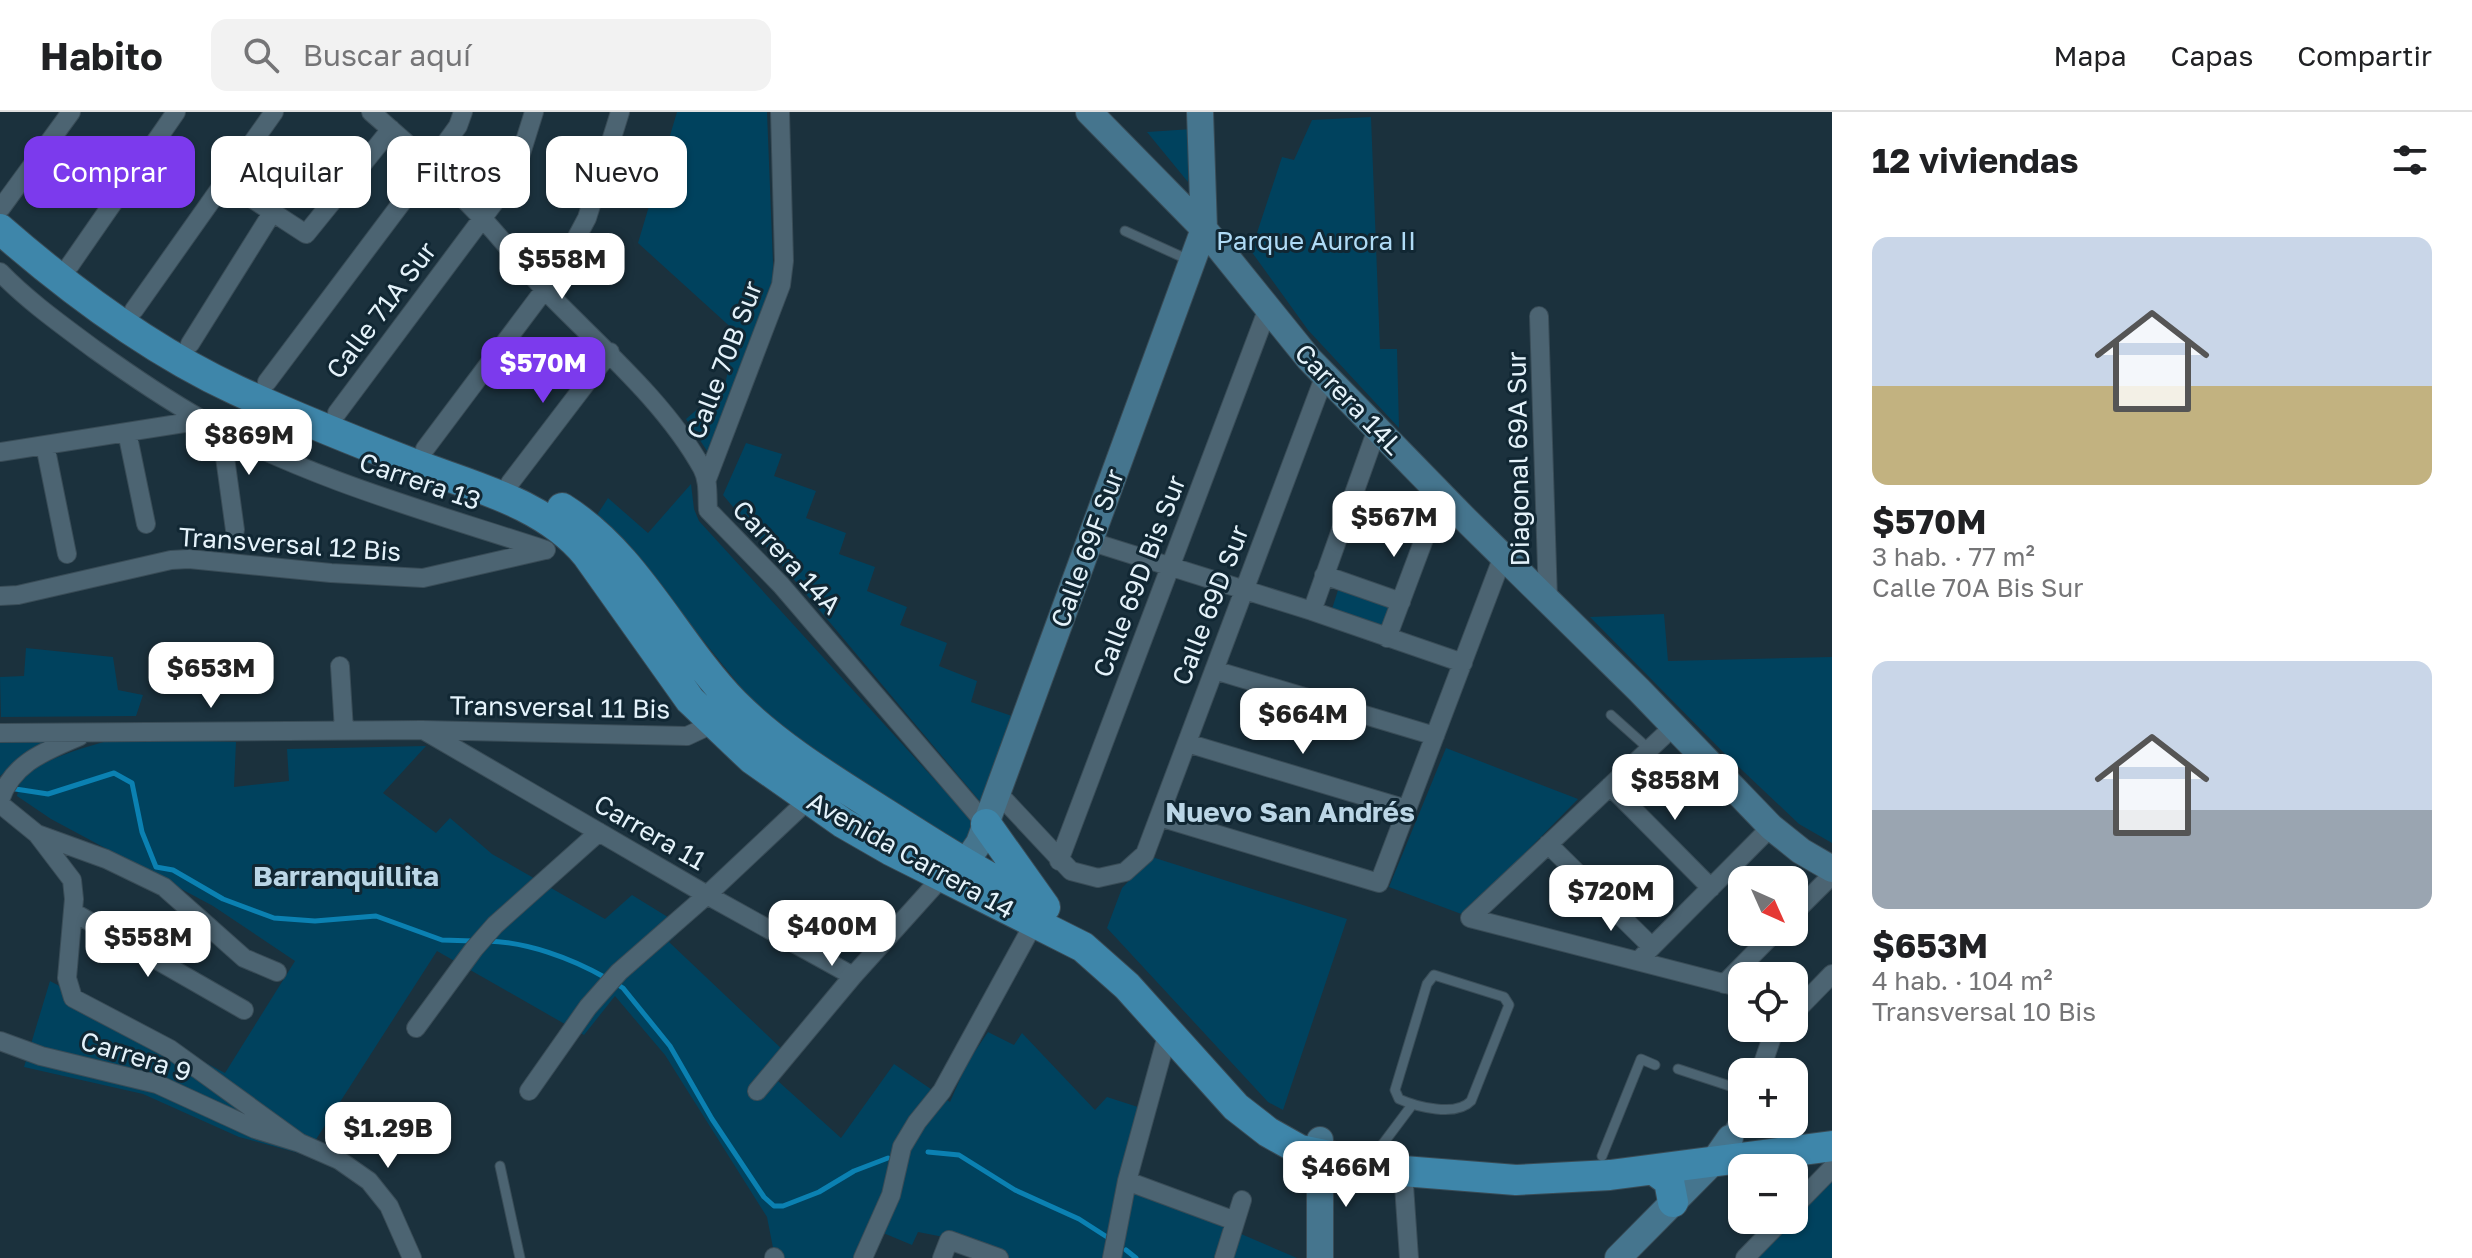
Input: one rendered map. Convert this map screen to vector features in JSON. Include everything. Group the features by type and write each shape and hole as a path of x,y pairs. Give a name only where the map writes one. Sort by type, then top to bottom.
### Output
{"main road":[{"name":"Avenida Carrera 14","path":"0,207 70,265 190,344 337,413 561,507 599,535 732,701 765,731 952,869 1039,915 1088,930 1117,952 1264,1109 1320,1148 1403,1171 1516,1180 1654,1170 1729,1138"},
{"name":"Avenida Carrera 14","path":"0,229 100,309 207,376 295,417 531,510 551,521 577,542 675,681 710,721 752,759 808,800 878,843 952,869"},
{"path":"986,824 1039,915"},
{"name":"Avenida Carrera 14","path":"1039,915 1065,937 1098,958 1127,986 1236,1107 1282,1141 1300,1150 1379,1149 1492,1160 1602,1156 1729,1138 1832,1146"},
{"name":"Avenida Carrera 14","path":"1808,1130 1832,1128"},
{"path":"1654,1170 1669,1181 1673,1202"}],"street":[{"path":"0,207 71,112"},
{"path":"70,265 176,112"},
{"path":"257,136 274,112"},
{"name":"Carrera 14A","path":"371,112 399,136"},
{"path":"451,136 463,112"},
{"name":"Calle 71A Sur","path":"337,413 514,176 534,112"},
{"path":"425,449 560,269 587,218 620,112"},
{"name":"Carrera 14L","path":"1089,112 1204,229 1325,375 1377,429 1771,827 1832,872"},
{"path":"1200,112 1204,229"},
{"name":"Calle 70B Sur","path":"707,479 781,285 784,261 780,113"},
{"path":"265,208 306,234 391,129"},
{"path":"134,310 211,201"},
{"path":"267,382 398,208"},
{"name":"Carrera 14A","path":"472,208 544,289 610,352 679,434 707,479 708,510 781,585 986,824"},
{"path":"190,344 272,213"},
{"name":"Calle 69F Sur","path":"952,869 974,850 986,824 1204,229"},
{"name":"Carrera 13","path":"0,272 91,347 203,420 363,491 546,550"},
{"name":"Calle 69D Bis Sur","path":"1059,861 1268,308"},
{"name":"Diagonal 69A Sur","path":"1539,316 1548,600"},
{"path":"510,483 610,352"},
{"name":"Calle 69D Sur","path":"1059,861 1071,871 1098,878 1125,872 1145,854 1325,375"},
{"path":"0,452 203,420"},
{"path":"221,428 235,530"},
{"path":"1312,611 1377,429"},
{"path":"127,432 146,524"},
{"path":"45,445 67,554"},
{"path":"1387,638 1441,494"},
{"path":"1089,541 1312,611 1463,663"},
{"name":"Transversal 12 Bis","path":"0,596 18,595 171,560 189,559 331,573 423,578 577,542"},
{"path":"1159,817 1379,883 1503,556"},
{"path":"1324,575 1401,602"},
{"path":"340,666 344,730"},
{"path":"1214,670 1435,736"},
{"name":"Transversal 11 Bis","path":"0,733 422,730 687,736 702,729 732,701"},
{"path":"1673,727 1470,918 1728,985"},
{"name":"Carrera 11","path":"422,730 853,976"},
{"path":"90,732 37,755 11,777 0,800 37,834 72,880 75,889 68,985 73,998 170,1049 300,1143 339,1160 369,1181 389,1206 412,1258"},
{"path":"1187,743 1407,809"},
{"path":"1610,786 1711,888"},
{"path":"997,792 1059,861"},
{"path":"529,1091 588,1007 619,972 808,800"},
{"path":"1638,961 1771,827"},
{"path":"416,1028 489,932 599,832"},
{"path":"37,834 106,859 164,887 244,958 277,972"},
{"path":"1548,844 1652,947"},
{"path":"757,1091 853,976 952,869"},
{"path":"1808,898 1832,872"},
{"path":"73,912 244,1010"},
{"path":"863,1258 891,1195 902,1147 942,1091 1039,915"},
{"path":"1752,962 1764,946"},
{"path":"1808,995 1832,974"},
{"path":"1112,1258 1127,1181 1168,1032"},
{"name":"Carrera 9","path":"0,1041 41,1056 157,1084 255,1129 300,1143"},
{"path":"1618,1258 1729,1138"},
{"path":"1320,1148 1320,1258"},
{"path":"1808,1193 1832,1168"},
{"path":"1403,1171 1409,1258"},
{"path":"1127,1181 1235,1221"},
{"path":"1224,1258 1242,1200"},
{"path":"1745,1258 1768,1234"},
{"path":"946,1249 999,1258"}],"lane":[{"path":"1125,231 1192,261"},
{"path":"1611,715 1649,749"},
{"path":"1439,976 1504,997 1509,1010 1471,1101 1458,1109 1412,1105 1399,1099 1395,1090 1430,979 1439,976"},
{"path":"1602,1156 1641,1059 1655,1065"},
{"path":"1678,1069 1728,1085"},
{"path":"1379,1149 1412,1105"},
{"path":"500,1166 520,1258"}],"green space":[{"path":"677,112 767,112 772,281 711,457 686,419 725,385 736,332 638,243 648,208 687,208 687,136 670,136"},
{"name":"Parque Aurora II","path":"1371,117 1380,349 1397,349 1399,428 1308,330 1251,251 1282,157 1294,160 1312,120"},
{"path":"1192,129 1188,182 1147,132"},
{"path":"746,443 782,454 774,476 816,491 806,518 846,533 839,554 875,567 867,591 907,607 900,625 947,643 939,666 977,681 971,702 1012,716 983,805 723,495"},
{"path":"691,484 699,521 976,825 964,844 954,845 843,776 756,706 628,547 597,515 608,498 648,533"},
{"path":"1339,587 1392,604 1383,629 1331,612"},
{"path":"1664,614 1668,661 1832,657 1832,843 1799,824 1590,617"},
{"path":"26,648 113,657 118,690 143,695 136,716 1,717 0,677 24,676"},
{"path":"0,738 53,738 35,746 0,776"},
{"path":"119,738 236,742 234,787 289,781 287,749 426,746 383,793 436,833 450,818 492,854 605,919 632,895 684,927 669,942 784,1051 768,1072 841,1138 894,1064 950,1102 967,1063 988,1032 1014,1045 1022,1033 1095,1110 1107,1097 1141,1108 1118,1181 1297,1258 1009,1258 949,1238 918,1232 912,1245 869,1227 854,1258 775,1258 767,1217 665,1055 615,996 584,1035 437,951 306,1155 239,1137 143,1094 24,1067 50,981 225,1073 295,961 213,906 51,819 17,796 20,783 36,768 65,754"},
{"path":"1446,748 1578,799 1464,915 1389,887"},
{"path":"1152,857 1347,919 1283,1110 1268,1102 1107,928 1122,888"},
{"path":"1832,1168 1832,1258 1745,1258 1768,1234 1808,1234 1808,1193"}],"waterway":[{"path":"9,788 48,794 114,773 132,783 142,832 156,867 173,870 223,899 274,918 315,921 376,916 442,940 473,941"},
{"path":"487,941 518,944 548,952 606,978"},
{"path":"615,983 623,988 670,1046 712,1119 764,1197 774,1206 783,1206 819,1192 854,1171 888,1158"},
{"path":"928,1152 959,1155 1015,1190 1079,1219 1107,1237"},
{"path":"1126,1250 1136,1258"}],"district":[{"name":"Nuevo San Andrés","path":"1290,811"},
{"name":"Barranquillita","path":"346,875"}]}
